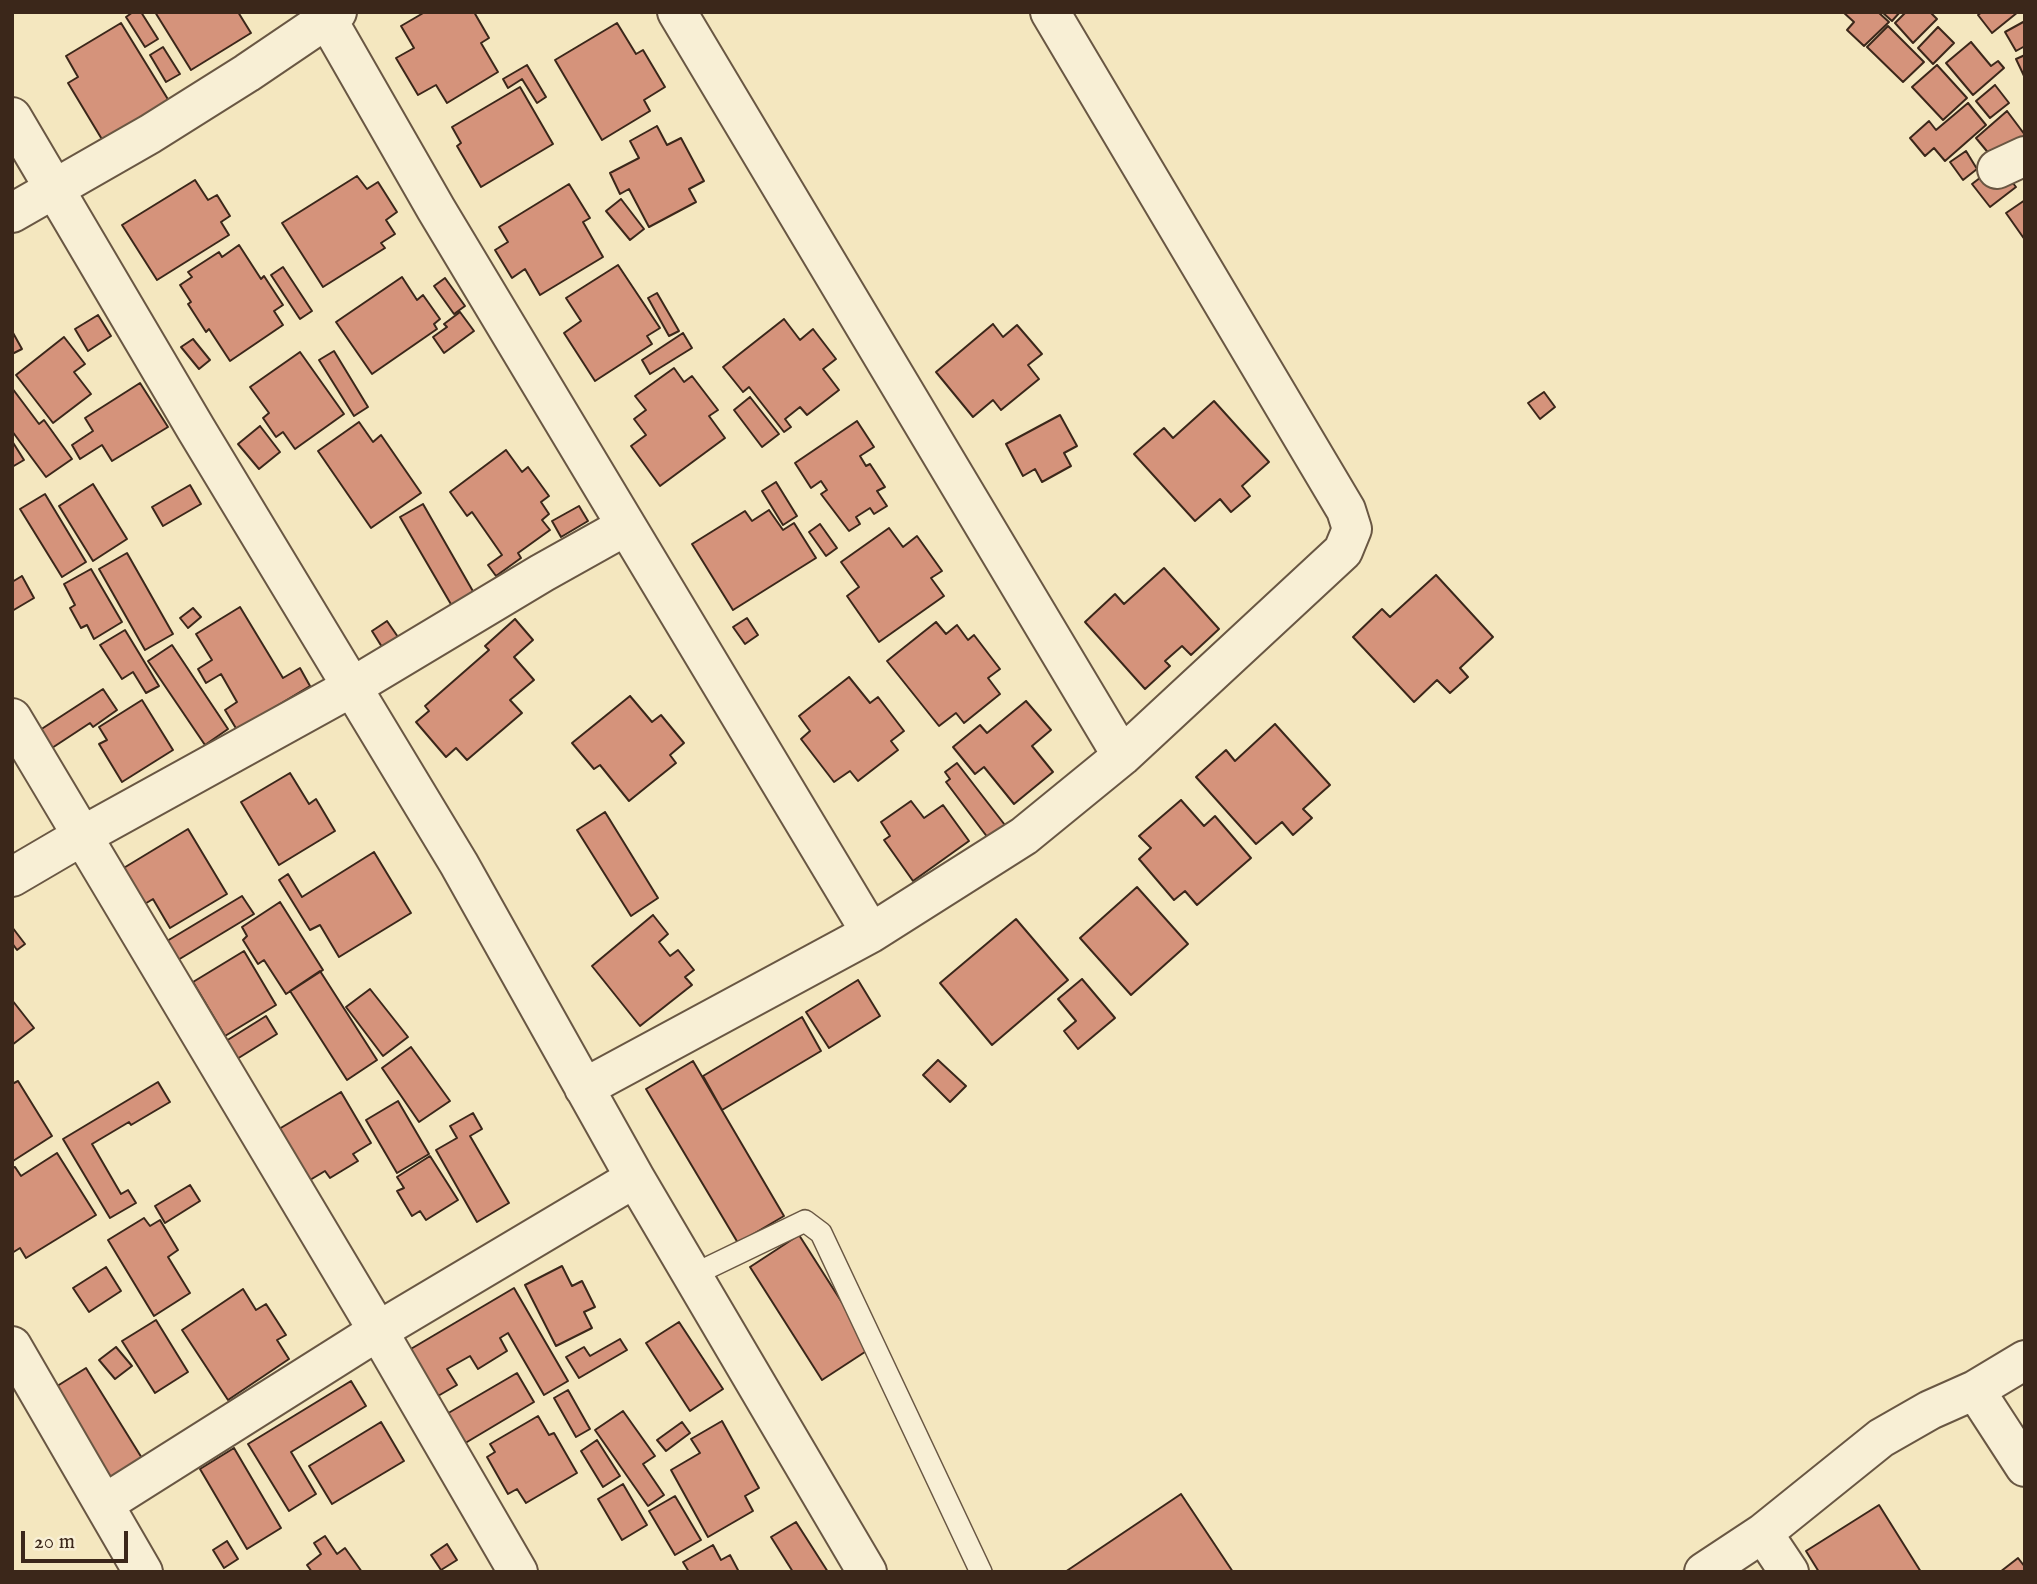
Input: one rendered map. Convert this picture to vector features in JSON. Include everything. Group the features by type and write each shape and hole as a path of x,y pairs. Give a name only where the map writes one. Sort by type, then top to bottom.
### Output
{"street":[{"path":"677,12 1122,756"},
{"path":"584,1088 871,933 1024,836 1122,756 1343,551 1352,529 1339,498 1051,12"},
{"path":"12,213 150,134 247,73 329,14 436,209 871,933"},
{"path":"12,117 459,864 635,1178 867,1572"},
{"path":"12,877 352,687 626,526"},
{"path":"12,718 379,1331 518,1572"},
{"path":"104,1504 379,1331 635,1178"},
{"path":"12,1346 143,1572"},
{"path":"1704,1572 1763,1533 1881,1438 1930,1410 1975,1390 2025,1360"},
{"path":"1975,1390 2025,1467"},
{"path":"1763,1533 1788,1572"}],"lane":[{"path":"693,1275 805,1221 821,1233 981,1572"}],"building":[{"path":"133,12 141,12 158,39 145,47 126,17"},
{"path":"155,12 238,12 251,33 191,70"},
{"path":"425,12 474,12 489,38 481,43 498,72 447,103 436,85 418,95 396,58 414,48 401,26"},
{"path":"1843,12 1878,12 1889,22 1864,46 1847,30 1854,22"},
{"path":"1882,12 1900,12 1892,21"},
{"path":"1906,12 1930,12 1937,19 1913,43 1895,23"},
{"path":"1982,12 2018,12 1992,33 1978,15"},
{"path":"2025,21 2025,46 2016,51 2005,32"},
{"path":"121,23 169,101 103,141 68,83 78,77 66,56"},
{"path":"617,23 636,54 643,50 665,87 644,100 650,111 602,140 555,60"},
{"path":"1888,26 1924,62 1903,82 1867,47"},
{"path":"1938,27 1954,43 1933,64 1918,48"},
{"path":"1971,42 1991,66 1998,61 2004,68 1973,95 1946,63"},
{"path":"163,47 180,74 166,82 150,55"},
{"path":"2025,55 2025,78 2016,59"},
{"path":"527,65 546,97 537,103 522,79 508,88 503,79"},
{"path":"1937,65 1967,98 1943,120 1912,87"},
{"path":"1995,85 2009,103 1990,118 1976,101"},
{"path":"520,87 553,144 481,187 457,146 461,143 452,127"},
{"path":"1968,103 1986,125 1945,161 1934,148 1925,156 1910,138 1929,121 1936,130"},
{"path":"2007,111 2025,135 1995,161 1976,138"},
{"path":"657,126 667,145 681,138 704,181 689,189 696,202 649,227 629,189 620,194 610,173 639,158 630,141"},
{"path":"1966,151 1977,169 1963,180 1950,162"},
{"path":"1998,164 2016,187 1990,207 1972,184"},
{"path":"357,176 367,189 378,182 397,212 386,220 395,234 381,243 385,248 323,287 282,223"},
{"path":"195,180 208,200 217,195 230,216 221,222 229,235 157,280 122,225"},
{"path":"569,184 590,218 583,222 603,257 540,295 525,269 512,278 495,250 508,242 499,227"},
{"path":"621,199 644,229 630,240 606,211"},
{"path":"2025,200 2025,240 2006,213"},
{"path":"239,245 261,279 264,276 283,305 274,311 283,325 230,361 209,329 206,332 188,304 191,302 180,285 192,277 188,272 219,252 222,257"},
{"path":"618,265 660,328 647,336 652,344 595,381 564,333 581,321 566,298"},
{"path":"283,267 312,311 300,319 271,275"},
{"path":"402,277 417,300 423,295 440,319 434,324 437,329 372,374 336,322"},
{"path":"445,278 465,306 454,314 434,286"},
{"path":"657,293 679,331 669,336 648,298"},
{"path":"460,312 474,331 444,353 433,337 447,327 444,324"},
{"path":"98,315 111,336 88,351 75,329"},
{"path":"784,319 800,340 813,329 836,359 823,369 839,390 807,415 800,407 785,419 791,427 784,432 749,387 743,392 723,367"},
{"path":"993,324 1003,337 1017,325 1042,354 1028,365 1039,379 1001,410 993,400 973,417 936,372"},
{"path":"12,331 22,349 12,354"},
{"path":"683,333 692,348 650,374 642,360"},
{"path":"64,337 85,364 74,372 91,394 53,423 16,375"},
{"path":"193,339 210,360 199,369 181,347"},
{"path":"334,351 368,407 354,416 319,360"},
{"path":"300,352 344,414 295,449 283,432 276,437 263,418 269,413 250,387"},
{"path":"674,368 684,382 692,376 718,410 709,416 725,438 660,486 631,446 646,435 634,419 646,410 635,396"},
{"path":"140,383 168,427 112,461 102,445 80,459 72,445 93,431 85,418"},
{"path":"12,388 39,424 44,420 72,459 46,477 12,431"},
{"path":"1544,392 1555,407 1540,419 1528,403"},
{"path":"750,397 779,434 762,447 734,410"},
{"path":"1214,401 1269,462 1242,486 1250,496 1231,512 1220,499 1195,521 1134,454 1164,428 1173,438"},
{"path":"1060,415 1077,446 1064,453 1071,466 1042,482 1035,469 1023,476 1006,444"},
{"path":"857,421 874,447 860,456 866,466 870,464 885,487 877,491 887,506 874,514 870,508 856,517 860,524 849,531 821,494 827,490 821,481 811,488 795,463"},
{"path":"359,422 373,442 381,435 421,493 371,528 318,451"},
{"path":"260,426 280,452 259,469 238,444"},
{"path":"12,441 24,460 12,467"},
{"path":"506,450 522,472 528,467 549,496 541,502 549,514 542,520 550,530 518,553 521,558 496,576 488,565 502,555 472,512 467,516 450,492"},
{"path":"776,482 797,516 783,525 762,491"},
{"path":"93,484 127,539 93,561 59,506"},
{"path":"190,485 201,504 163,526 152,507"},
{"path":"45,494 86,562 62,577 20,509"},
{"path":"423,504 474,593 452,606 400,517"},
{"path":"579,506 588,521 561,537 552,521"},
{"path":"769,510 783,530 794,523 816,558 733,610 692,544 745,511 752,521"},
{"path":"820,524 837,548 826,556 809,532"},
{"path":"889,528 903,547 917,536 942,571 931,578 944,596 879,642 847,596 859,587 841,562"},
{"path":"127,553 173,634 145,650 99,569"},
{"path":"1164,568 1219,629 1191,655 1182,646 1165,661 1170,666 1145,689 1085,622 1115,594 1124,604"},
{"path":"91,569 122,622 94,639 87,625 81,628 70,608 75,605 64,584"},
{"path":"1436,575 1493,637 1460,668 1468,677 1450,693 1437,680 1414,702 1353,637 1382,609 1390,617"},
{"path":"22,576 34,598 12,611 12,582"},
{"path":"240,607 283,678 300,668 310,686 237,730 225,710 237,702 221,674 206,683 198,669 212,660 196,634"},
{"path":"193,608 201,617 188,628 180,618"},
{"path":"747,618 758,635 745,644 733,627"},
{"path":"515,619 533,640 514,657 534,680 510,700 522,713 467,760 456,748 446,757 416,722 429,711 425,706 489,650 485,646"},
{"path":"387,621 398,637 382,647 372,631"},
{"path":"936,622 946,634 957,625 968,640 974,635 1000,669 988,678 1000,694 964,723 956,713 939,726 887,661"},
{"path":"125,630 159,686 146,693 133,672 122,679 100,645"},
{"path":"172,645 228,729 205,745 148,661"},
{"path":"849,677 870,703 878,697 904,731 891,741 898,750 858,781 850,771 834,782 801,739 810,731 799,716"},
{"path":"103,689 117,710 93,727 90,723 52,748 40,730"},
{"path":"630,696 652,722 661,715 684,743 670,755 676,763 629,801 600,765 594,769 572,743"},
{"path":"142,700 173,750 122,782 99,744 107,740 99,727"},
{"path":"1026,701 1051,730 1032,746 1053,772 1014,804 984,767 975,774 953,747 980,725 987,733"},
{"path":"1275,724 1330,785 1303,809 1312,818 1293,835 1282,822 1256,844 1196,777 1226,750 1235,761"},
{"path":"957,763 1008,829 991,842 946,782 950,779 945,772"},
{"path":"290,773 309,804 316,799 335,831 279,865 241,802"},
{"path":"1181,800 1204,826 1215,816 1251,858 1197,905 1185,891 1174,900 1139,859 1151,848 1139,836"},
{"path":"911,801 924,818 943,805 969,841 913,881 884,840 890,836 881,822"},
{"path":"605,812 658,898 631,916 577,830"},
{"path":"188,829 227,894 170,928 153,899 143,905 122,869"},
{"path":"374,852 411,913 339,957 320,925 310,930 279,880 288,874 302,897"},
{"path":"1137,887 1188,944 1131,995 1080,938"},
{"path":"242,896 254,914 173,963 162,944"},
{"path":"280,902 323,970 286,994 264,960 258,964 243,940 247,936 242,927"},
{"path":"653,915 668,934 659,942 670,956 678,950 694,970 685,977 692,985 640,1026 592,966"},
{"path":"1016,919 1068,980 992,1045 940,983"},
{"path":"12,927 25,944 17,950 12,943"},
{"path":"244,951 276,1005 225,1036 193,982"},
{"path":"320,971 377,1060 347,1080 290,991"},
{"path":"1082,979 1115,1018 1078,1049 1064,1031 1076,1021 1058,999"},
{"path":"858,980 880,1016 829,1048 806,1012"},
{"path":"370,989 408,1037 383,1056 346,1007"},
{"path":"12,1000 34,1028 12,1045"},
{"path":"266,1016 277,1034 237,1059 226,1041"},
{"path":"802,1017 821,1051 722,1110 703,1076"},
{"path":"411,1047 450,1101 419,1122 382,1068"},
{"path":"938,1060 966,1086 950,1102 923,1075"},
{"path":"693,1061 784,1216 738,1243 646,1089"},
{"path":"18,1081 52,1136 13,1161 12,1084"},
{"path":"158,1082 170,1102 92,1144 121,1194 128,1190 136,1203 110,1218 63,1139"},
{"path":"341,1092 371,1143 353,1154 358,1161 330,1178 325,1171 310,1180 279,1129"},
{"path":"398,1101 429,1154 397,1173 366,1120"},
{"path":"473,1113 482,1129 470,1136 509,1203 477,1222 436,1150 457,1138 450,1126"},
{"path":"57,1153 96,1215 26,1258 20,1248 12,1253 12,1168 15,1167 21,1176"},
{"path":"430,1156 458,1200 426,1220 420,1211 412,1216 397,1191 404,1188 397,1177"},
{"path":"190,1185 200,1201 165,1223 155,1206"},
{"path":"144,1218 150,1226 160,1220 178,1250 168,1257 190,1293 154,1316 108,1240"},
{"path":"799,1235 871,1348 822,1380 750,1267"},
{"path":"562,1266 572,1286 582,1281 595,1307 584,1312 592,1328 556,1346 525,1285"},
{"path":"106,1267 121,1291 89,1312 73,1288"},
{"path":"514,1288 568,1381 544,1395 508,1333 500,1338 507,1351 478,1369 470,1356 447,1369 457,1385 431,1400 404,1353"},
{"path":"243,1289 256,1310 266,1304 286,1335 277,1340 289,1359 228,1400 182,1330"},
{"path":"156,1320 188,1372 155,1393 122,1341"},
{"path":"679,1322 723,1389 690,1411 646,1343"},
{"path":"620,1339 627,1350 579,1378 566,1357 584,1347 590,1356"},
{"path":"116,1347 132,1366 115,1379 99,1360"},
{"path":"86,1368 145,1463 105,1488 46,1393"},
{"path":"517,1373 534,1402 462,1445 445,1415"},
{"path":"351,1381 366,1406 291,1452 316,1494 289,1511 248,1444"},
{"path":"568,1390 590,1429 576,1437 554,1398"},
{"path":"623,1411 655,1456 643,1464 664,1495 648,1506 595,1430"},
{"path":"538,1416 549,1435 554,1433 577,1473 526,1503 517,1489 508,1494 487,1457 495,1452 490,1444"},
{"path":"722,1421 759,1488 745,1496 753,1511 708,1537 671,1470 700,1453 691,1439"},
{"path":"381,1422 404,1461 332,1504 309,1466"},
{"path":"682,1422 690,1433 666,1451 657,1440"},
{"path":"597,1440 620,1476 603,1487 581,1451"},
{"path":"234,1448 281,1528 247,1549 200,1469"},
{"path":"623,1484 647,1525 622,1540 598,1499"},
{"path":"1181,1494 1233,1572 1065,1572"},
{"path":"675,1496 701,1540 675,1555 649,1511"},
{"path":"1879,1505 1921,1572 1819,1572 1806,1551"},
{"path":"796,1522 828,1572 793,1572 771,1537"},
{"path":"325,1536 337,1554 345,1548 362,1572 312,1572 307,1565 321,1554 314,1543"},
{"path":"227,1541 238,1559 224,1568 213,1550"},
{"path":"447,1544 457,1560 441,1570 431,1555"},
{"path":"713,1545 721,1560 730,1555 739,1572 689,1572 683,1562"},
{"path":"2018,1558 2025,1567 2025,1572 2000,1572"}]}
